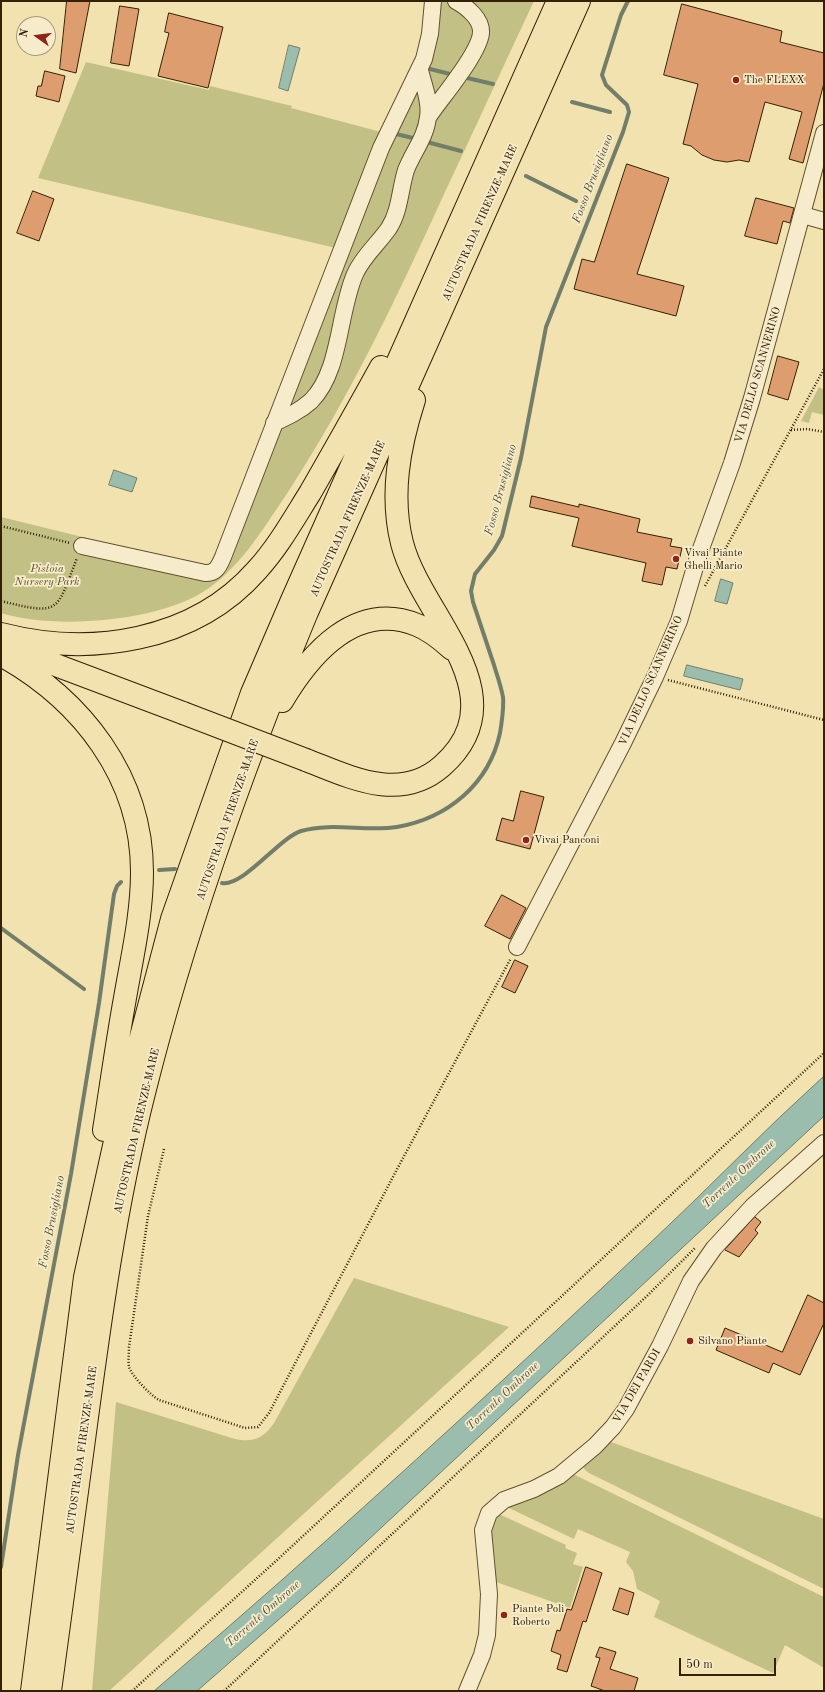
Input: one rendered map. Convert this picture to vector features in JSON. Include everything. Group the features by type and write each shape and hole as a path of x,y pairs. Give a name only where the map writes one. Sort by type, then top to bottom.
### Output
{"highway":[{"name":"AUTOSTRADA FIRENZE-MARE","path":"50,1691 100,1315 121,1200 145,1088 199,902 271,699 474,212 558,1"},
{"name":"AUTOSTRADA FIRENZE-MARE","path":"32,1691 85,1277 123,1105 156,974 172,919 216,791 252,693 292,600 474,212 578,1"},
{"path":"1,634 60,644 113,643 137,639 184,623 206,612 240,586 256,571 274,550 315,484 386,359 474,212"},
{"path":"1,644 362,782 380,785 408,783 440,768 449,760 464,738 471,714 472,691 469,679 458,653 423,591 407,558 398,522 396,489 402,441 474,212"},
{"path":"240,784 282,701 300,672 327,643 345,630 375,620 399,619 418,625 427,630 458,653"},
{"path":"1,655 27,670 59,694 86,723 112,761 123,781 130,800 139,837 142,872 139,913 97,1176 85,1277"}],"street":[{"path":"82,546 212,573 216,571 223,557 381,148 420,70 428,44 433,1"},
{"path":"429,116 472,56 480,39 481,32 478,21 468,9 456,1"},
{"path":"274,423 303,408 322,387 332,362 347,298 355,273 394,219 407,168 424,134 429,116 428,102 420,70"},
{"name":"VIA DELLO SCANNERINO","path":"517,947 623,743 655,677 684,608 698,557 739,440 803,215 824,134"},
{"path":"803,215 824,221"},
{"name":"VIA DEI PARDI","path":"467,1691 484,1647 489,1621 489,1592 483,1530 489,1513 504,1500 534,1489 559,1476 590,1450 613,1427 626,1409 660,1346 691,1281 714,1248 753,1206 824,1143"}],"path":[{"path":"684,608 705,587 718,565 824,369"},
{"path":"791,430 807,429 824,432"},
{"path":"1,526 82,546 61,599 56,605 48,608 37,608 1,601"},
{"path":"655,677 824,720"},
{"path":"164,1149 148,1216 130,1347 129,1366 131,1371 148,1392 159,1400 245,1428 258,1427 269,1413 395,1172 517,947"},
{"path":"132,1691 276,1561 690,1175 824,1053"},
{"path":"224,1691 648,1295 696,1247"}],"green space":[{"name":"Pistoia Nursery Park","path":"433,1 534,1 372,345 311,456 262,531 232,568 221,579 189,600 164,609 108,620 78,622 24,618 1,613 1,517 213,569 336,248 38,178 86,62 209,90 210,86 292,106 291,108 381,132 419,60"},
{"path":"819,387 824,390 824,415 812,412 809,423 801,421"},
{"path":"354,1278 509,1327 109,1691 92,1691 116,1402 235,1439 253,1440 262,1436 274,1423"},
{"path":"608,1441 824,1519 824,1589 589,1473 584,1469 583,1464"},
{"path":"571,1473 824,1597 824,1668 785,1645 773,1673 654,1617 660,1601 637,1589 633,1571 626,1562 630,1552 578,1529 574,1539 507,1507"},
{"path":"499,1514 566,1545 565,1548 577,1553 573,1564 583,1567 570,1608 496,1582 491,1537 492,1529"}],"water":[{"path":"289,45 300,48 288,91 279,88"},
{"path":"114,470 137,478 132,492 109,485"},
{"path":"721,579 733,583 727,604 715,601"},
{"path":"687,665 743,679 740,690 684,676"},
{"name":"Torrente Ombrone","path":"824,1076 824,1116 339,1567 197,1691 154,1691 280,1582 466,1414 649,1244"}],"building":[{"path":"67,1 90,1 76,73 60,69"},
{"name":"The FLEXX","path":"682,4 782,31 780,42 824,53 824,83 803,163 789,159 802,112 765,102 749,162 739,160 727,162 714,160 702,155 691,146 683,144 698,84 664,75"},
{"path":"120,6 139,9 129,66 111,63"},
{"path":"169,13 223,27 208,88 158,76 169,33 165,32"},
{"path":"45,71 65,76 59,102 36,96 38,86 41,86"},
{"path":"627,164 669,178 637,274 684,286 676,316 574,289 582,259 594,262"},
{"path":"33,191 54,199 39,241 17,233"},
{"path":"756,198 794,208 790,223 783,221 777,244 745,236"},
{"path":"778,356 799,362 788,400 768,394"},
{"path":"532,496 579,507 579,504 640,519 637,532 672,539 670,546 682,548 677,569 666,567 662,585 642,581 646,563 572,546 579,518 530,507"},
{"path":"521,791 544,797 530,849 496,840 502,818 513,821"},
{"path":"502,895 526,908 510,939 485,926"},
{"path":"515,960 528,966 515,993 502,987"},
{"path":"755,1217 761,1222 755,1230 758,1233 739,1257 725,1250"},
{"path":"808,1295 824,1303 824,1323 800,1375 773,1363 769,1373 716,1350 725,1328 782,1352"},
{"path":"586,1567 602,1573 586,1622 583,1621 567,1672 557,1669 561,1655 551,1651 557,1630 560,1631 567,1609 571,1610"},
{"path":"620,1588 634,1593 628,1615 613,1610"},
{"path":"600,1647 616,1652 610,1669 638,1678 634,1691 605,1691 591,1686 600,1658 596,1657"}],"waterway":[{"name":"Fosso Brusigliano","path":"222,883 231,882 240,878 292,835 301,831 325,827 397,827 433,816 464,796 476,783 495,751 500,733 503,697 473,602 471,591 475,574 494,550 502,536 521,458 546,327 623,132 629,112 627,105 606,85 602,75 621,15 628,1"},
{"path":"430,69 450,74"},
{"path":"463,77 493,84"},
{"path":"572,102 610,112"},
{"path":"396,134 413,138"},
{"path":"427,142 461,151"},
{"path":"526,176 576,201"},
{"name":"Fosso Brusigliano","path":"159,870 175,869"},
{"name":"Fosso Brusigliano","path":"1,1567 18,1455 71,1174 99,1003 114,894 117,886 121,882"},
{"path":"1,928 84,989"}],"place":[{"name":"The FLEXX","path":"736,80"},
{"name":"Vivai Piante Ghelli Mario","path":"676,559"},
{"name":"Vivai Panconi","path":"526,840"},
{"name":"Silvano Piante","path":"690,1341"},
{"name":"Piante Poli Roberto","path":"504,1615"}]}
